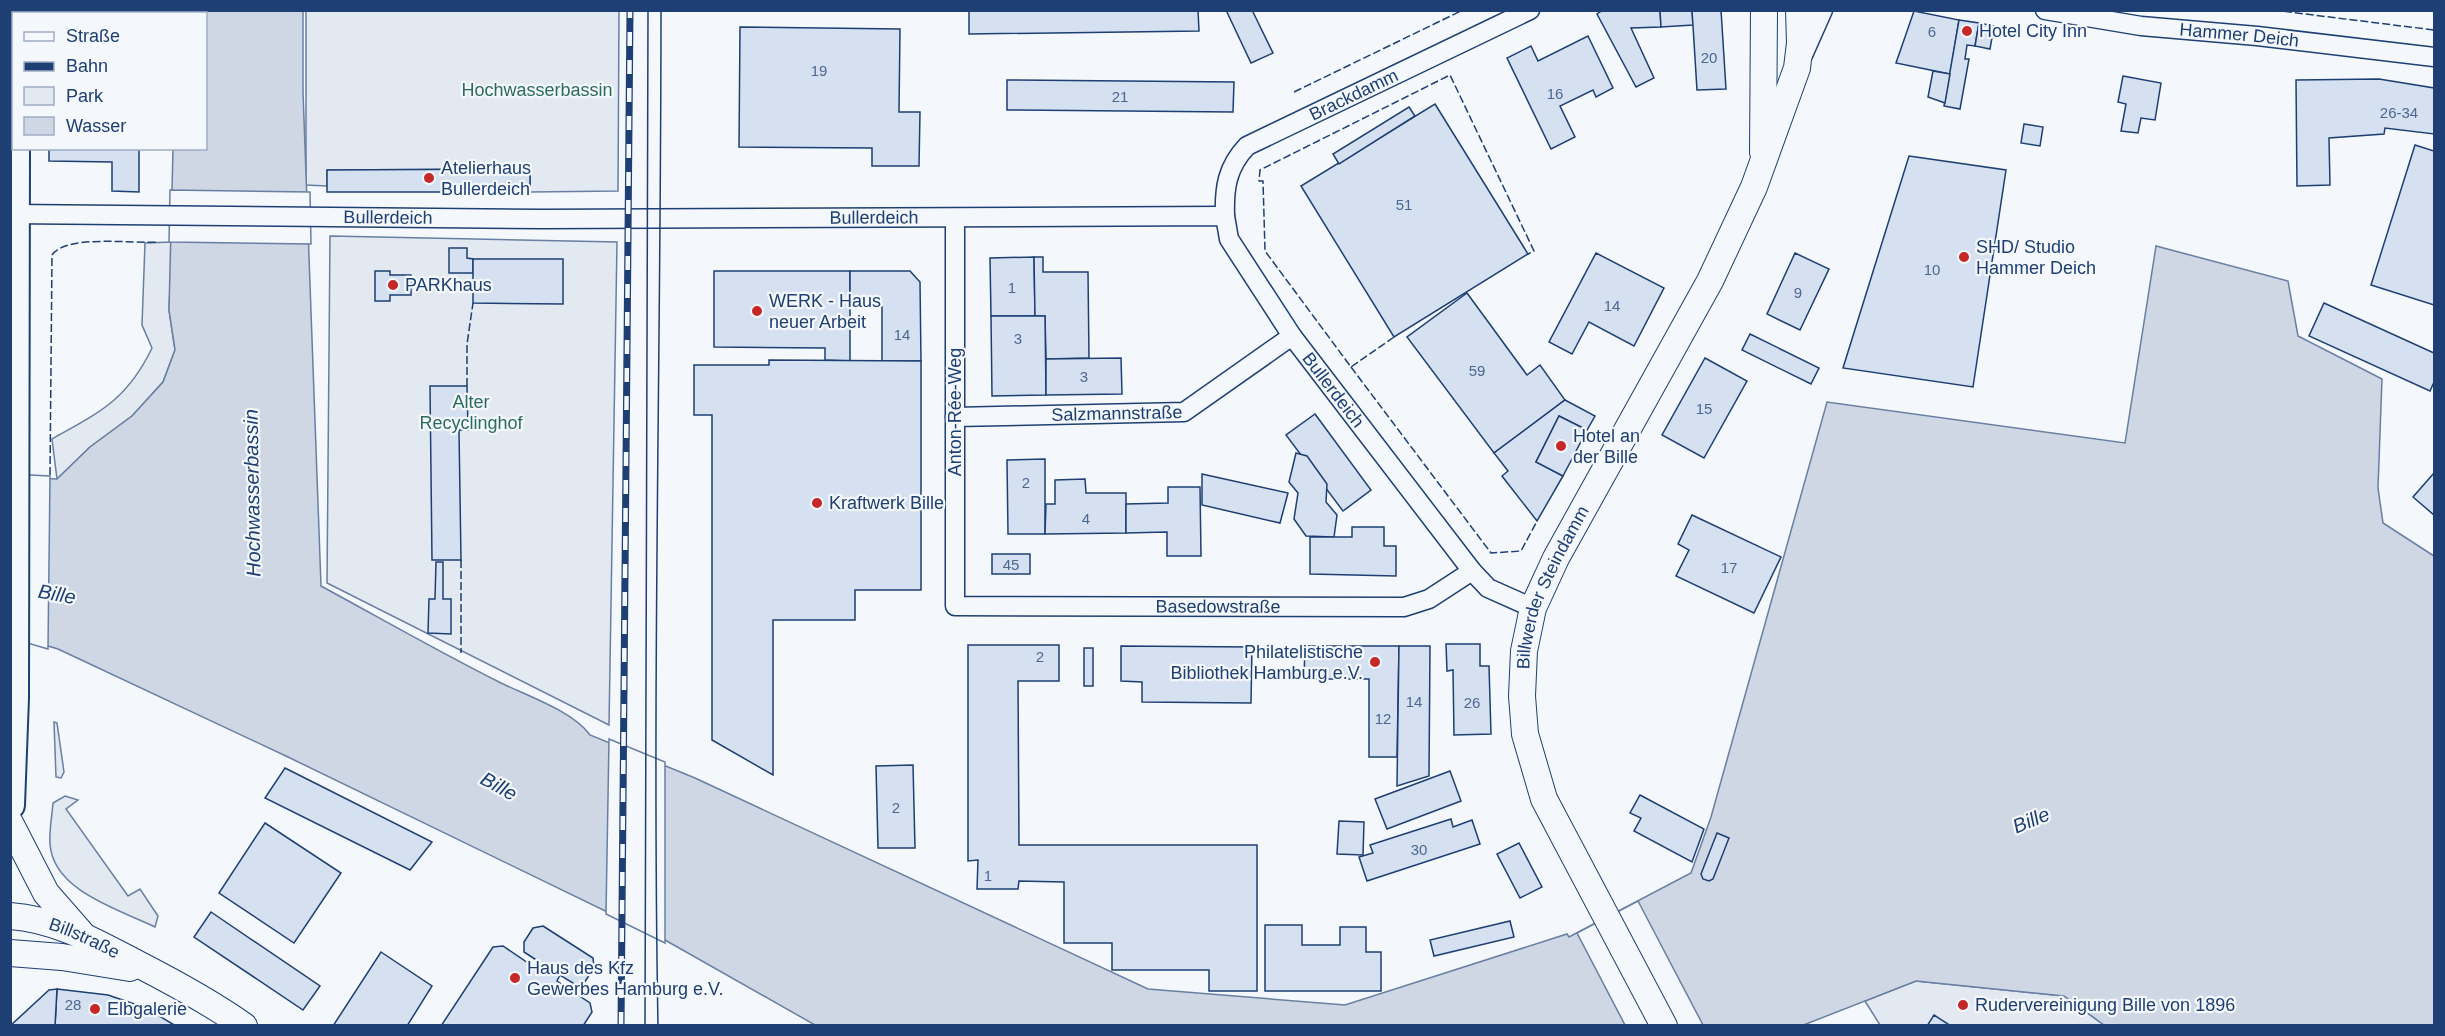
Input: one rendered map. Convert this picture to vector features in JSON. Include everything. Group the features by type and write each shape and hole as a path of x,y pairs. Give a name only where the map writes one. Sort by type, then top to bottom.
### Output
{"main road":[{"name":"Billwerder Steindamm","path":"1763,164 1764,10"},
{"name":"Billwerder Steindamm","path":"1664,1026 1544,799 1525,734 1522,696 1524,651 1533,608 1556,558 1710,282 1763,164 1797,68 1800,43 1799,10"},
{"path":"10,805 14,668 13,214 15,150"},
{"path":"10,823 46,893 84,936"},
{"name":"Billstraße","path":"10,916 47,922 84,936 154,972 231,1022"},
{"name":"Billstraße","path":"10,953 62,957 154,972"}],"street":[{"name":"Brackdamm","path":"1225,216 1227,179 1237,156 1247,146 1530,10"},
{"path":"1797,68 1823,10"},
{"name":"Hammer Deich","path":"2045,10 2141,26 2256,36 2434,57"},
{"name":"Bullerdeich","path":"13,214 323,218 1225,216 1229,239 1292,336 1472,571 1488,588 1533,608"},
{"name":"Anton-Rée-Weg","path":"955,218 955,606"},
{"name":"Salzmannstraße","path":"955,417 1184,412 1292,336"},
{"name":"Basedowstraße","path":"955,606 1404,607 1429,599 1472,571"}],"green space":[{"name":"Hochwasserbassin","path":"306,11 619,11 618,191 530,192 530,169 327,170 327,186 306,185"},
{"name":"Alter Recyclinghof","path":"330,236 617,242 609,725 327,583"},
{"path":"172,242 169,310 175,350 163,382 132,416 90,447 57,479 52,439 98,412 122,393 133,380 152,348 142,325 145,243"},
{"path":"54,722 57,723 64,772 61,778 56,777"},
{"path":"65,796 78,800 66,809 128,896 140,889 158,916 155,927 90,897 63,874 54,860 50,834 53,803"},
{"name":"Rudervereinigung Bille von 1896","path":"1916,981 2064,996 2104,1025 1880,1025 1865,1001"}],"water":[{"name":"Bille","path":"303,11 303,92 321,586 477,671 561,711 582,726 590,735 695,778 1148,989 1345,1005 1567,934 1569,937 1691,873 1711,817 1827,402 2125,443 2156,246 2288,281 2298,336 2382,379 2378,488 2383,523 2434,556 2434,1025 2104,1025 2064,996 1916,981 1801,1026 815,1025 665,940 288,757 58,649 11,635 11,477 57,479 90,447 132,416 163,382 175,350 169,310 173,150 207,150 207,12 173,12"}],"pier":[{"path":"170,190 310,192 311,244 169,242"},
{"path":"10,474 50,476 48,649 10,638"},
{"path":"609,739 665,762 665,943 606,914"},
{"path":"1638,901 1703,1025 1625,1025 1577,933"}],"building":[{"path":"969,10 1198,10 1199,31 969,34"},
{"path":"1226,10 1252,10 1273,53 1251,63"},
{"path":"1603,10 1660,10 1661,27 1631,28 1654,78 1636,87 1597,14"},
{"path":"1660,10 1692,10 1693,25 1661,27"},
{"path":"1692,10 1721,10 1726,89 1697,90"},
{"path":"1914,11 1959,20 1950,74 1896,63"},
{"path":"1959,20 1979,23 1975,46 1967,45 1965,59 1969,59 1960,109 1944,106"},
{"path":"1979,23 1994,26 1990,49 1975,46"},
{"path":"740,27 900,29 899,112 920,112 919,166 872,166 872,148 739,147"},
{"path":"1588,36 1613,88 1596,97 1593,90 1560,106 1575,137 1551,149 1507,58 1531,46 1538,61"},
{"path":"1933,71 1950,74 1945,103 1928,97"},
{"path":"2123,76 2161,83 2155,120 2141,118 2138,133 2121,131 2126,104 2118,102"},
{"path":"2379,79 2434,88 2434,134 2385,128 2384,134 2329,138 2330,185 2297,186 2296,80"},
{"path":"1007,80 1234,82 1233,112 1007,110"},
{"path":"1435,104 1528,254 1394,337 1301,186"},
{"path":"1409,107 1415,116 1339,164 1333,154"},
{"path":"2024,124 2043,127 2040,146 2021,143"},
{"path":"2415,145 2434,151 2434,305 2371,285"},
{"path":"49,150 139,150 139,192 112,191 112,162 49,161"},
{"path":"1909,156 2006,170 1973,387 1843,368"},
{"name":"Atelierhaus Bullerdeich","path":"530,169 530,192 327,192 327,170"},
{"path":"449,248 467,248 467,258 473,259 473,273 449,273"},
{"path":"1596,253 1664,288 1634,346 1589,322 1572,354 1549,342"},
{"path":"1795,253 1829,269 1800,330 1767,314"},
{"path":"1034,257 1035,316 991,316 990,258"},
{"path":"1034,257 1043,257 1043,272 1088,272 1089,358 1046,359 1045,316 1035,316"},
{"path":"473,259 563,259 563,304 473,303"},
{"name":"PARKhaus","path":"375,271 390,271 390,275 411,275 411,295 390,295 390,301 375,301"},
{"path":"714,271 850,271 850,361 825,360 825,348 714,347"},
{"path":"850,271 910,271 920,282 921,361 882,361 882,307 850,307"},
{"path":"1467,293 1527,375 1540,365 1565,400 1494,453 1407,337"},
{"path":"2324,303 2434,353 2434,382 2430,391 2309,336"},
{"path":"991,316 1045,316 1046,395 992,396"},
{"path":"1750,334 1819,368 1811,384 1742,350"},
{"path":"1121,358 1122,394 1046,395 1046,359"},
{"path":"1705,358 1747,381 1704,458 1662,435"},
{"name":"Kraftwerk Bille","path":"769,360 921,361 921,590 855,590 855,620 773,620 773,775 712,740 712,415 694,415 694,365 769,365"},
{"path":"430,386 467,386 468,430 459,430 461,560 432,560"},
{"path":"1565,400 1595,416 1587,430 1559,416 1536,462 1563,476 1537,521 1502,476 1508,471 1494,453"},
{"path":"1315,414 1371,490 1343,511 1286,435"},
{"name":"Hotel an der Bille","path":"1559,416 1587,430 1563,476 1536,462"},
{"path":"1296,453 1307,456 1327,484 1326,502 1337,515 1334,537 1306,536 1294,519 1298,493 1289,482"},
{"path":"1045,459 1045,534 1008,534 1007,460"},
{"path":"2434,473 2434,515 2413,497"},
{"path":"1202,474 1288,493 1280,523 1202,505"},
{"path":"1085,479 1086,493 1126,493 1126,533 1045,534 1046,504 1055,504 1055,480"},
{"path":"1168,487 1200,487 1201,556 1167,556 1167,532 1126,533 1126,504 1168,503"},
{"path":"1692,515 1781,557 1754,613 1676,576 1689,550 1678,544"},
{"path":"1352,527 1384,527 1384,546 1396,546 1396,576 1310,574 1310,537 1352,537"},
{"path":"992,554 1030,554 1030,574 992,574"},
{"path":"436,562 443,562 443,599 451,599 451,634 428,633 429,599 435,599"},
{"path":"1446,644 1480,644 1480,666 1489,666 1491,734 1454,735 1453,670 1447,671"},
{"path":"968,645 1059,645 1059,681 1018,681 1019,845 1257,845 1257,991 1209,991 1209,970 1112,970 1112,943 1064,943 1064,882 1019,881 1018,889 977,889 978,860 968,861"},
{"path":"1121,646 1252,647 1251,703 1142,702 1142,682 1121,681"},
{"path":"1305,646 1399,646 1397,757 1369,757 1369,679 1304,679"},
{"path":"1399,646 1430,646 1429,776 1397,786"},
{"path":"1084,648 1093,648 1093,686 1084,686"},
{"path":"913,765 915,848 878,848 876,766"},
{"path":"285,768 432,842 410,870 265,798"},
{"path":"1450,771 1461,801 1387,829 1375,799"},
{"path":"1640,795 1704,829 1692,862 1634,831 1641,818 1630,813"},
{"path":"1451,819 1453,827 1472,820 1480,844 1367,881 1359,857 1373,853 1370,845"},
{"path":"1339,821 1364,822 1363,855 1337,854"},
{"path":"265,823 341,873 294,943 219,893"},
{"path":"1717,833 1729,838 1713,879 1709,881 1703,879 1701,874"},
{"path":"1519,843 1542,887 1520,898 1497,854"},
{"path":"211,912 320,986 303,1010 194,937"},
{"path":"1510,921 1514,937 1434,956 1430,940"},
{"path":"1265,925 1302,925 1302,945 1340,945 1340,927 1366,927 1366,952 1381,952 1381,991 1265,991"},
{"name":"Haus des Kfz Gewerbes Hamburg e.V.","path":"543,926 593,958 594,968 584,983 576,985 560,975 557,981 590,1003 592,1012 583,1026 441,1026 493,947 503,946 534,967 538,961 524,952 524,942 533,928"},
{"path":"381,952 432,986 407,1026 333,1026"},
{"path":"57,989 108,995 146,1008 176,1026 55,1026"},
{"path":"57,989 55,1026 10,1026 49,990"},
{"path":"1934,1015 1951,1026 1927,1026"}],"tram line":[{"path":"645,1026 648,10"},
{"path":"658,1026 656,645 661,10"}],"railway":[{"path":"621,1026 630,10"}],"fence":[{"path":"1294,92 1463,10"},
{"path":"2273,10 2434,30"},
{"path":"1394,337 1351,367 1265,251 1263,181 1259,181 1260,170 1450,75 1534,251 1528,254"},
{"path":"50,475 52,255 60,248 85,242 158,242"},
{"path":"467,386 467,344 473,303"},
{"path":"1351,367 1491,553 1521,551 1537,521"},
{"path":"461,560 461,653"}],"place":[{"name":"Hotel City Inn","path":"1967,31"},
{"name":"Atelierhaus Bullerdeich","path":"429,178"},
{"name":"SHD/ Studio Hammer Deich","path":"1964,257"},
{"name":"PARKhaus","path":"393,285"},
{"name":"WERK - Haus neuer Arbeit","path":"757,311"},
{"name":"Hotel an der Bille","path":"1561,446"},
{"name":"Kraftwerk Bille","path":"817,503"},
{"name":"Philatelistische Bibliothek Hamburg e.V.","path":"1375,662"},
{"name":"Haus des Kfz Gewerbes Hamburg e.V.","path":"515,978"},
{"name":"Rudervereinigung Bille von 1896","path":"1963,1005"},
{"name":"Elbgalerie","path":"95,1009"}]}
